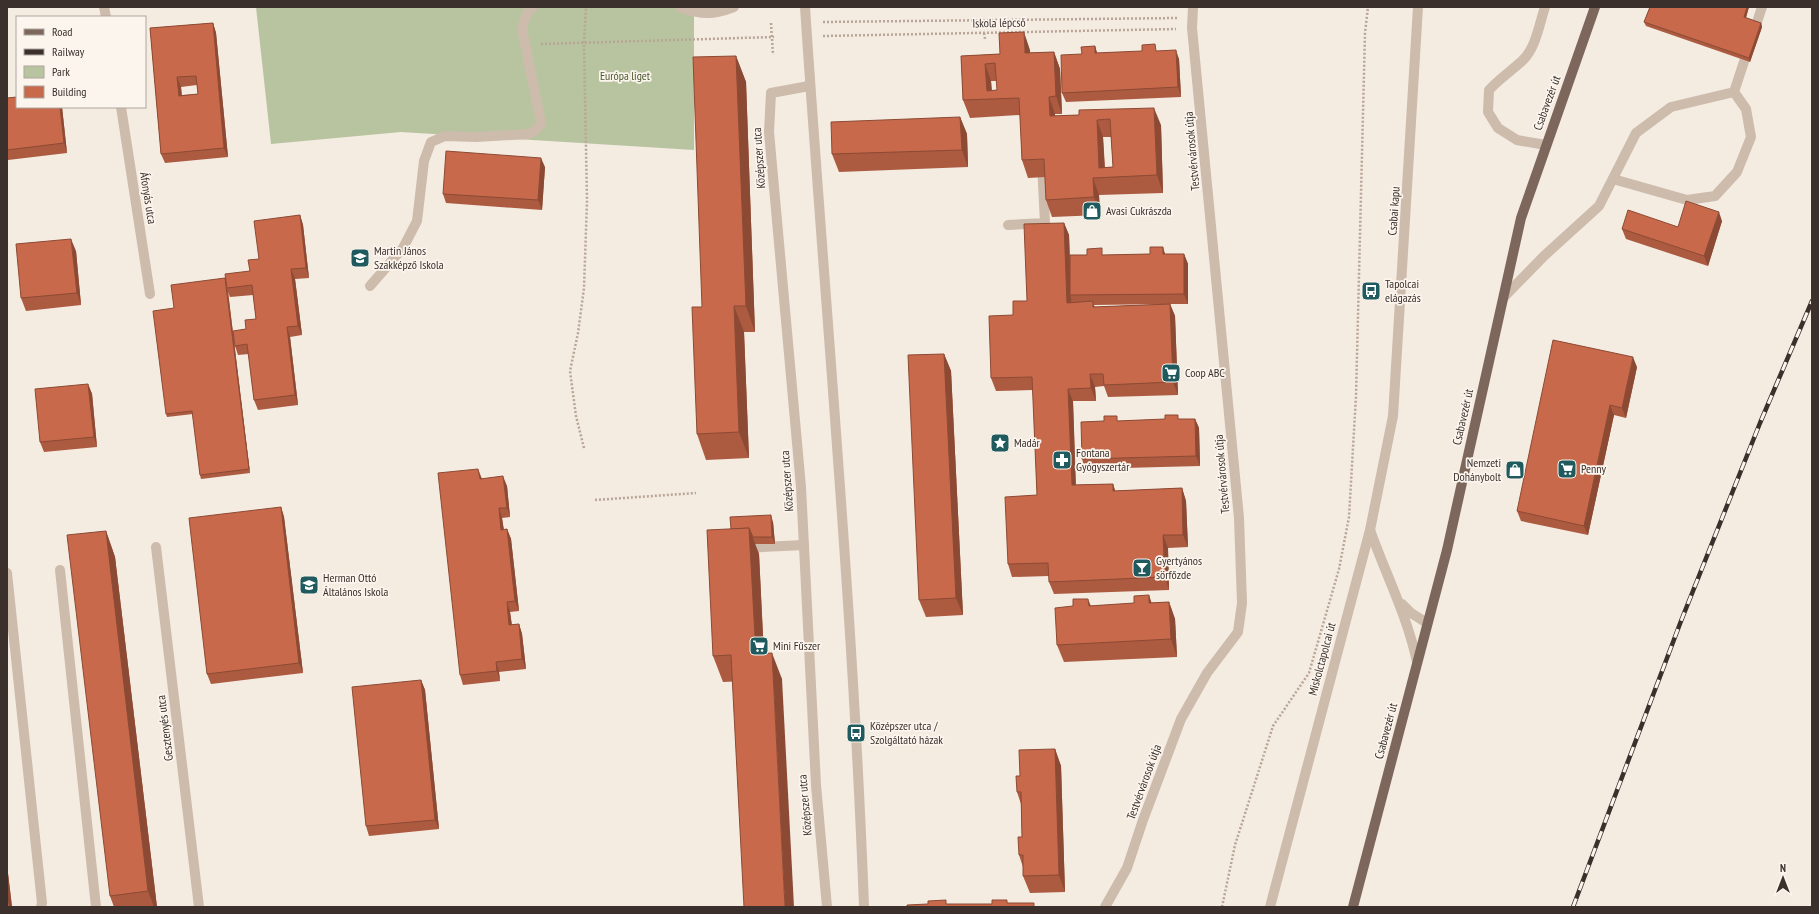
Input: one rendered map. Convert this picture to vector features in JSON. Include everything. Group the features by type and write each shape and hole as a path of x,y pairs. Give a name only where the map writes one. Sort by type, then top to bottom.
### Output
{"main road":[{"name":"Csabavezér út","path":"1353,907 1447,550 1521,218 1595,7"}],"street":[{"path":"370,286 403,248 417,221 424,161 430,142 445,136 476,137 528,134 536,130 541,123 522,29 526,14 533,7"},
{"path":"680,7 693,12 716,14 734,7"},
{"path":"805,7 809,86 851,649 864,907"},
{"name":"Testvérvárosok útja","path":"1105,907 1127,868 1143,820 1181,719 1207,673 1238,632 1242,603 1239,518 1192,28 1193,7"},
{"name":"Csabai kapu","path":"1393,416 1418,7"},
{"path":"1545,7 1532,47 1522,61 1488,90 1488,112 1498,128 1517,140 1546,145"},
{"path":"1734,92 1762,7"},
{"name":"Középszer utca","path":"809,86 771,93 769,132 801,486 816,785 827,907"},
{"path":"1613,179 1687,200 1715,196 1737,172 1751,137 1746,109 1734,92"},
{"path":"1504,297 1544,256 1599,206 1636,133 1671,107 1734,92"},
{"name":"Áfonyás utca","path":"120,108 150,294"},
{"path":"1008,225 1045,223 1041,152"},
{"name":"Miskolctapolcai út","path":"1270,907 1370,530 1393,416"},
{"path":"1370,530 1380,559 1399,601 1411,634 1417,662"},
{"path":"737,548 804,545"},
{"name":"Gesztenyés utca","path":"156,547 199,907"},
{"path":"60,570 96,907"},
{"path":"7,573 41,907"},
{"path":"1399,601 1411,613 1427,623"}],"path":[{"path":"584,448 576,416 570,371 578,333 584,288 587,201 584,43 586,7"},
{"path":"1222,907 1236,845 1273,726 1309,673 1339,570 1349,517 1356,396 1365,33 1368,7"},
{"path":"806,22 1192,18"},
{"path":"771,23 773,55"},
{"name":"Iskola lépcső","path":"806,36 1192,28"},
{"path":"984,33 985,39"},
{"path":"524,44 773,37"},
{"path":"595,500 696,493"}],"green space":[{"name":"Európa liget","path":"256,7 694,7 694,150 401,132 271,144"}],"building":[{"path":"1650,7 1747,7 1744,17 1761,23 1749,58 1644,22"},
{"path":"213,23 224,148 161,154 150,28","holes":["196,76 198,94 179,96 177,77"]},
{"path":"1024,32 1025,53 1054,52 1056,96 1049,97 1050,116 1079,115 1079,110 1154,108 1157,175 1093,178 1094,197 1046,200 1044,159 1022,160 1019,98 963,100 961,56 1000,54 999,33","holes":["995,63 997,90 987,91 985,64","1110,119 1113,167 1099,168 1097,120"]},
{"path":"1155,44 1156,51 1176,50 1178,87 1062,93 1061,55 1082,54 1081,47 1095,46 1095,53 1142,51 1142,45"},
{"path":"736,56 746,306 734,306 739,432 697,434 692,307 702,307 693,57"},
{"path":"16,97 16,108 60,108 64,143 7,150 7,98"},
{"path":"960,117 962,150 832,154 831,122"},
{"path":"446,151 541,158 538,200 443,194"},
{"path":"1686,201 1719,212 1704,256 1622,229 1628,210 1678,227"},
{"path":"300,215 306,268 291,269 298,326 287,327 295,395 254,400 247,344 235,346 233,331 246,329 245,320 256,319 252,285 227,288 225,274 250,271 248,260 259,259 254,221"},
{"path":"1064,223 1067,303 1093,301 1093,307 1170,304 1173,382 1104,385 1103,374 1090,374 1091,388 1068,389 1072,485 1113,484 1113,491 1182,488 1183,535 1163,535 1165,577 1049,582 1048,563 1008,564 1005,497 1037,495 1032,377 991,378 989,316 1013,315 1013,301 1027,301 1024,224"},
{"path":"71,239 77,293 21,298 16,244"},
{"path":"1150,247 1163,247 1163,254 1184,254 1184,294 1070,295 1070,255 1087,255 1087,249 1102,248 1102,255 1150,254"},
{"path":"225,278 249,469 200,475 192,411 166,414 153,311 174,308 171,285"},
{"name":"Penny","path":"1553,340 1633,357 1622,408 1610,405 1584,526 1517,511"},
{"path":"944,354 956,598 919,600 908,355"},
{"path":"88,384 94,437 40,442 35,389"},
{"path":"1165,415 1178,415 1178,419 1195,419 1196,456 1082,459 1081,422 1104,421 1104,416 1117,416 1117,421 1165,419"},
{"path":"478,469 480,479 503,476 507,508 499,508 501,530 507,529 515,601 507,602 509,625 519,624 522,659 496,662 497,671 460,675 438,473"},
{"path":"281,507 299,663 207,674 189,518"},
{"path":"771,515 772,537 753,537 749,528 731,529 730,517"},
{"path":"749,528 756,654 772,653 785,907 744,907 731,655 713,656 707,530"},
{"path":"106,531 148,891 110,896 67,535"},
{"path":"1149,595 1149,603 1169,602 1171,639 1057,645 1055,608 1073,606 1073,599 1088,599 1089,606 1134,603 1134,596"},
{"path":"421,680 435,820 366,826 352,687"},
{"path":"1055,749 1059,875 1023,876 1023,855 1019,855 1018,837 1022,837 1021,792 1017,792 1016,776 1020,776 1019,750"},
{"path":"946,900 946,904 992,904 992,900 1007,900 1007,903 1034,903 1034,907 907,907 907,905 928,904 928,901"}],"railway":[{"path":"1573,907 1681,621 1760,423 1812,301"}],"place":[{"name":"Avasi Cukrászda","path":"1092,211"},
{"name":"Martin János Szakképző Iskola","path":"360,258"},
{"name":"Tapolcai elágazás","path":"1371,291"},
{"name":"Coop ABC","path":"1171,373"},
{"name":"Madár","path":"1000,443"},
{"name":"Fontana Gyógyszertár","path":"1062,460"},
{"name":"Penny","path":"1567,469"},
{"name":"Nemzeti Dohánybolt","path":"1515,470"},
{"name":"Gyertyános sörfőzde","path":"1142,568"},
{"name":"Herman Ottó Általános Iskola","path":"309,585"},
{"name":"Mini Fűszer","path":"759,646"},
{"name":"Középszer utca / Szolgáltató házak","path":"856,733"}]}
